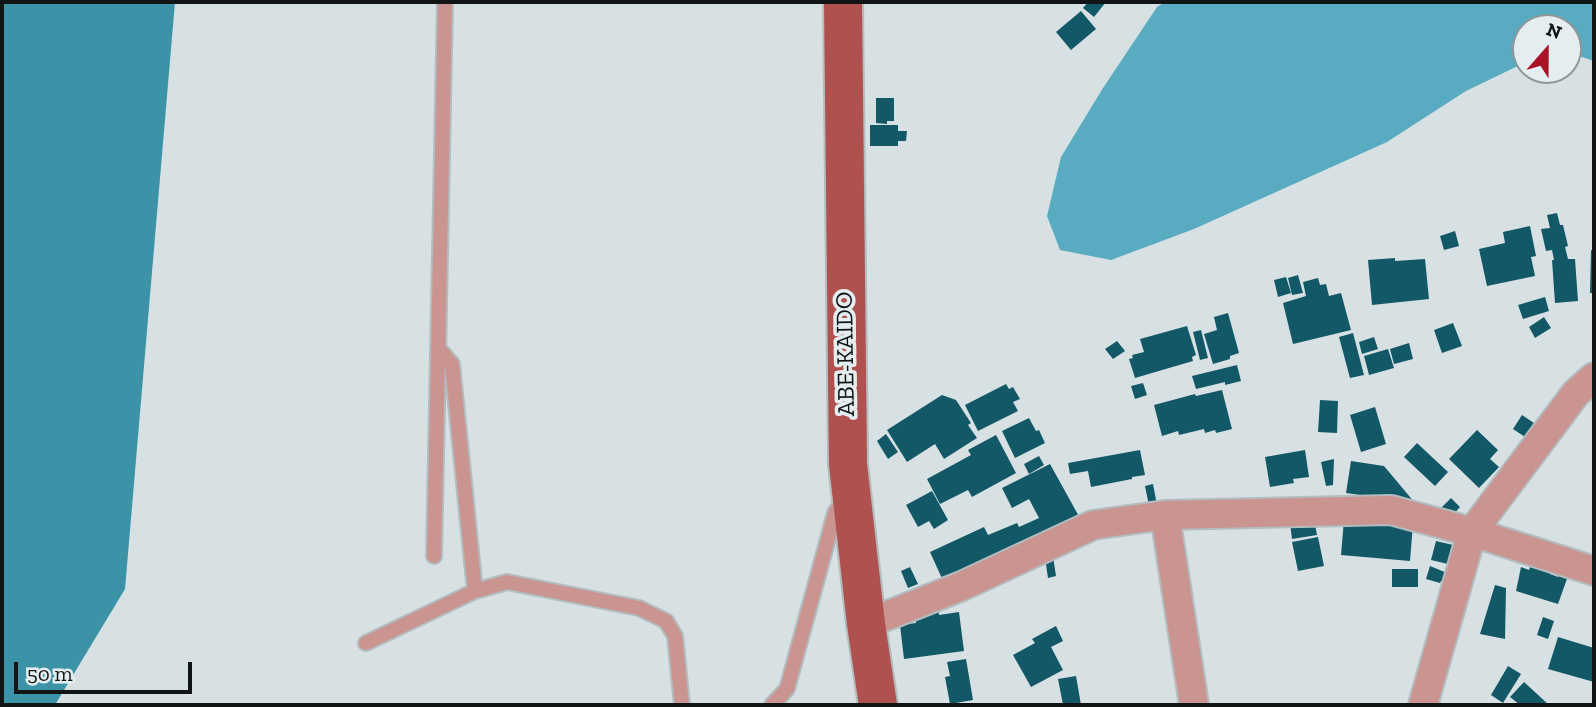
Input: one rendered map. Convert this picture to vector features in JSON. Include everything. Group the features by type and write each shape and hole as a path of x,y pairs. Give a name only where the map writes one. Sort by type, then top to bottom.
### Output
{"main road":[{"name":"ABE-KAIDO","path":"843,2 848,464 878,705"}],"street":[{"path":"1423,705 1472,531 1576,393 1594,377"},
{"path":"866,624 962,586 1093,525 1165,515 1391,510 1472,531 1594,571"},
{"path":"1165,515 1194,705"}],"lane":[{"path":"434,556 445,2"},
{"path":"438,348 452,364 475,591"},
{"path":"772,705 787,689 835,513 850,491"},
{"path":"366,643 475,591 507,582 639,608 666,621 675,636 682,705"}],"shaded area":[{"path":"2,2 175,2 125,589 55,705 2,705"},
{"path":"1165,2 1594,2 1594,61 1582,57 1582,14 1512,14 1512,69 1466,91 1387,142 1194,229 1111,260 1060,250 1047,216 1061,157 1157,7"}],"building":[{"path":"1088,2 1106,2 1094,17 1083,8"},
{"path":"1081,11 1096,29 1071,50 1056,32"},
{"path":"876,98 894,98 894,121 887,121 887,124 876,123"},
{"path":"870,125 898,125 898,131 907,131 906,141 898,141 898,146 870,146"},
{"path":"1557,213 1560,225 1563,225 1568,259 1575,259 1578,301 1555,303 1554,260 1552,250 1546,251 1541,229 1550,228 1547,215"},
{"path":"1530,226 1536,256 1531,257 1535,276 1487,286 1479,249 1505,243 1503,232"},
{"path":"1455,231 1459,246 1444,250 1440,236"},
{"path":"1591,250 1594,250 1594,293 1590,293"},
{"path":"1395,258 1395,261 1425,259 1429,299 1372,305 1368,260"},
{"path":"1298,275 1303,293 1292,295 1288,278"},
{"path":"1286,277 1291,293 1278,297 1274,280"},
{"path":"1318,278 1320,285 1326,284 1329,296 1341,293 1351,330 1293,344 1283,303 1306,296 1303,282"},
{"path":"1545,297 1549,311 1523,319 1518,305"},
{"path":"1228,313 1239,353 1213,364 1204,334 1217,330 1214,317"},
{"path":"1544,317 1551,328 1535,338 1529,327"},
{"path":"1453,323 1462,346 1442,353 1434,330"},
{"path":"1187,326 1196,355 1192,357 1193,361 1135,378 1129,359 1133,358 1132,355 1144,352 1140,339"},
{"path":"1201,330 1208,358 1200,360 1193,332"},
{"path":"1353,333 1364,375 1350,378 1339,337"},
{"path":"1374,337 1378,349 1362,354 1359,342"},
{"path":"1117,341 1125,351 1113,359 1105,349"},
{"path":"1409,343 1413,359 1394,364 1390,349"},
{"path":"1388,349 1394,368 1369,375 1364,356"},
{"path":"1237,365 1241,381 1196,389 1192,376"},
{"path":"1143,383 1147,395 1135,399 1131,386"},
{"path":"1006,384 1009,389 1013,387 1020,399 1013,402 1018,411 978,431 965,405"},
{"path":"1222,390 1232,429 1205,433 1204,429 1179,435 1178,431 1162,436 1154,405"},
{"path":"942,395 956,400 977,438 944,459 935,444 907,462 887,430"},
{"path":"1320,400 1338,401 1337,433 1318,432"},
{"path":"1375,407 1386,444 1361,452 1350,415"},
{"path":"1522,415 1534,423 1525,437 1513,429"},
{"path":"1029,418 1045,443 1015,458 1002,431"},
{"path":"1477,430 1498,450 1490,459 1499,467 1479,488 1449,459"},
{"path":"886,434 898,452 888,459 877,441"},
{"path":"996,435 1016,473 972,497 968,490 940,504 927,479 971,455 968,450"},
{"path":"1417,443 1448,472 1435,486 1404,457"},
{"path":"1140,450 1145,475 1091,487 1088,471 1070,474 1068,463"},
{"path":"1305,450 1309,477 1270,487 1265,457"},
{"path":"1039,456 1044,465 1029,474 1024,464"},
{"path":"1334,459 1333,485 1326,486 1321,462"},
{"path":"1351,461 1384,466 1415,503 1346,493"},
{"path":"1050,464 1081,520 944,583 930,552 984,527 988,535 1017,523 1019,527 1039,518 1029,499 1012,508 1002,488"},
{"path":"1153,484 1157,505 1149,506 1145,486"},
{"path":"932,491 948,520 934,529 929,521 918,527 906,505"},
{"path":"1451,498 1460,507 1451,517 1441,508"},
{"path":"1314,519 1317,535 1292,539 1290,523"},
{"path":"1344,519 1413,524 1410,561 1341,555"},
{"path":"1318,537 1324,566 1298,571 1292,542"},
{"path":"1436,541 1453,545 1448,564 1431,560"},
{"path":"1053,556 1056,576 1048,578 1045,558"},
{"path":"1531,563 1551,570 1550,574 1558,577 1559,573 1568,576 1558,604 1516,591 1521,567 1529,570"},
{"path":"1430,566 1447,573 1444,582 1426,579"},
{"path":"910,567 918,584 908,588 901,571"},
{"path":"1392,569 1418,569 1418,587 1392,587"},
{"path":"1495,585 1506,588 1505,639 1480,634"},
{"path":"938,606 939,615 959,612 964,651 904,659 900,625 916,623 915,612"},
{"path":"1543,617 1554,621 1548,639 1537,635"},
{"path":"1056,626 1063,641 1051,647 1063,670 1031,687 1013,655 1035,643 1032,639"},
{"path":"1558,637 1594,648 1594,682 1548,669"},
{"path":"966,659 973,700 950,704 945,677 950,676 947,662"},
{"path":"1508,666 1521,674 1503,703 1491,695"},
{"path":"1076,676 1081,705 1063,705 1058,679"},
{"path":"1524,682 1549,705 1520,705 1510,697"}]}
